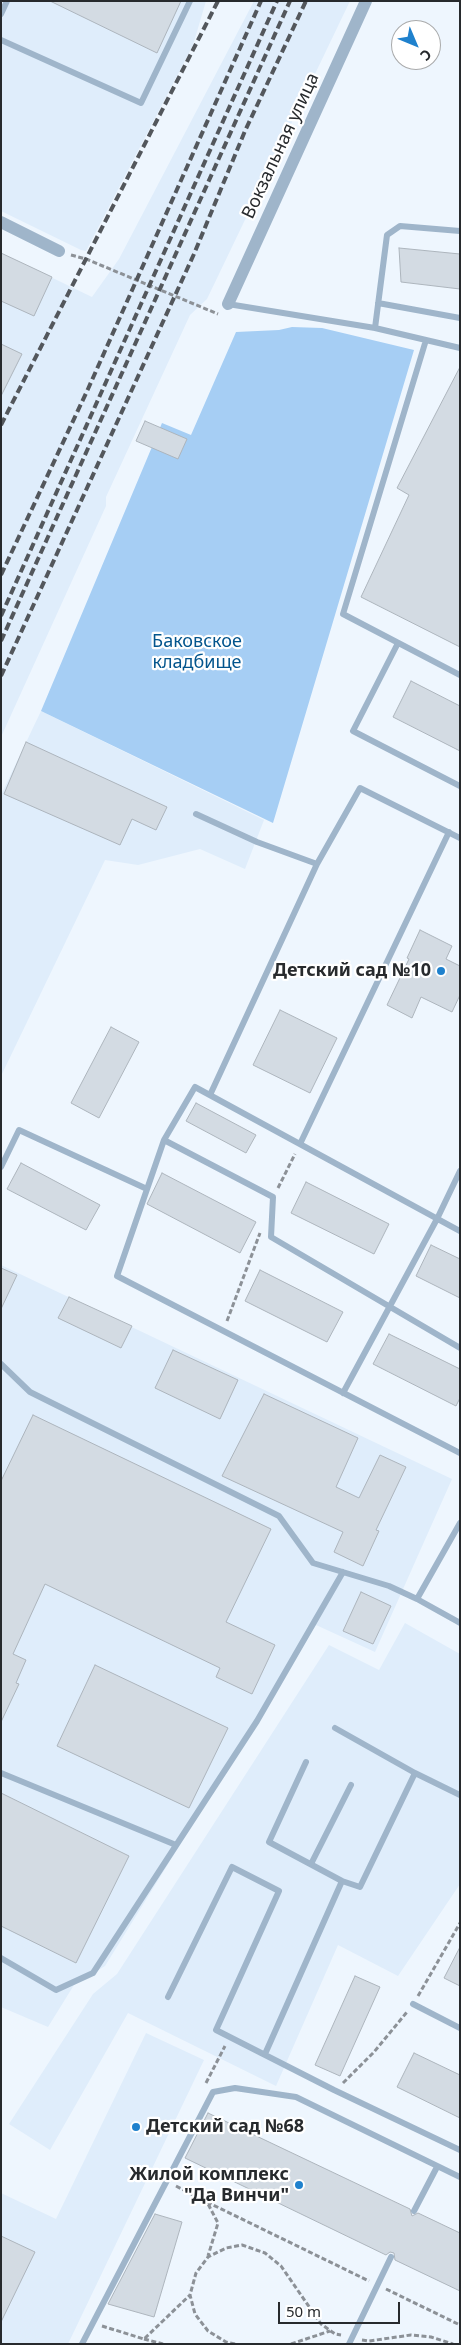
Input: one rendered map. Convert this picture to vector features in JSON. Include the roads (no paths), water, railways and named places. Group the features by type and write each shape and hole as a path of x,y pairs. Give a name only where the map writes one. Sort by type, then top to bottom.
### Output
{"street":[{"name":"Вокзальная улица","path":"228,304 366,1"},
{"path":"1,222 59,251"}],"lane":[{"path":"1,14 7,1"},
{"path":"1,40 141,103 190,1"},
{"path":"375,328 387,235 400,226 460,231"},
{"path":"378,303 460,318"},
{"path":"228,304 375,328 460,348"},
{"path":"426,340 343,614 460,675"},
{"path":"398,643 353,731 460,786"},
{"path":"210,1095 317,864 360,788 460,838"},
{"path":"196,814 258,842 317,864"},
{"path":"300,1144 449,832"},
{"path":"460,1231 195,1087 164,1140 117,1276 460,1454"},
{"path":"1,1167 19,1130 147,1190"},
{"path":"164,1140 273,1197 271,1237 460,1348"},
{"path":"343,1393 437,1219 460,1171"},
{"path":"2,1365 30,1392 279,1516 313,1562 389,1586 460,1623"},
{"path":"417,1599 460,1523"},
{"path":"1,1958 56,1990 93,1973 257,1721 343,1572"},
{"path":"335,1728 415,1773 460,1795"},
{"path":"306,1762 268,1842 342,1881 360,1887 415,1773"},
{"path":"1,1773 176,1845"},
{"path":"312,1864 351,1785"},
{"path":"168,1997 232,1867 279,1891 216,2030 334,2090 460,2150"},
{"path":"265,2054 342,1881"},
{"path":"413,2004 460,2028"},
{"path":"82,2344 214,2092 235,2088 296,2098 437,2168 460,2177"},
{"path":"414,2211 437,2168"},
{"path":"349,2344 391,2257"}],"railway":[{"path":"1,425 218,1"},
{"path":"1,575 88,389 261,1"},
{"path":"1,616 277,1"},
{"path":"1,641 290,1"},
{"path":"1,676 194,254 245,131 306,1"}],"place":[{"name":"Детский сад №10","path":"441,971"},
{"name":"Детский сад №68","path":"136,2127"},
{"name":"Жилой комплекс \"Да Винчи\"","path":"299,2185"}],"park label":[{"name":"Баковское кладбище","path":"197,652"}]}
